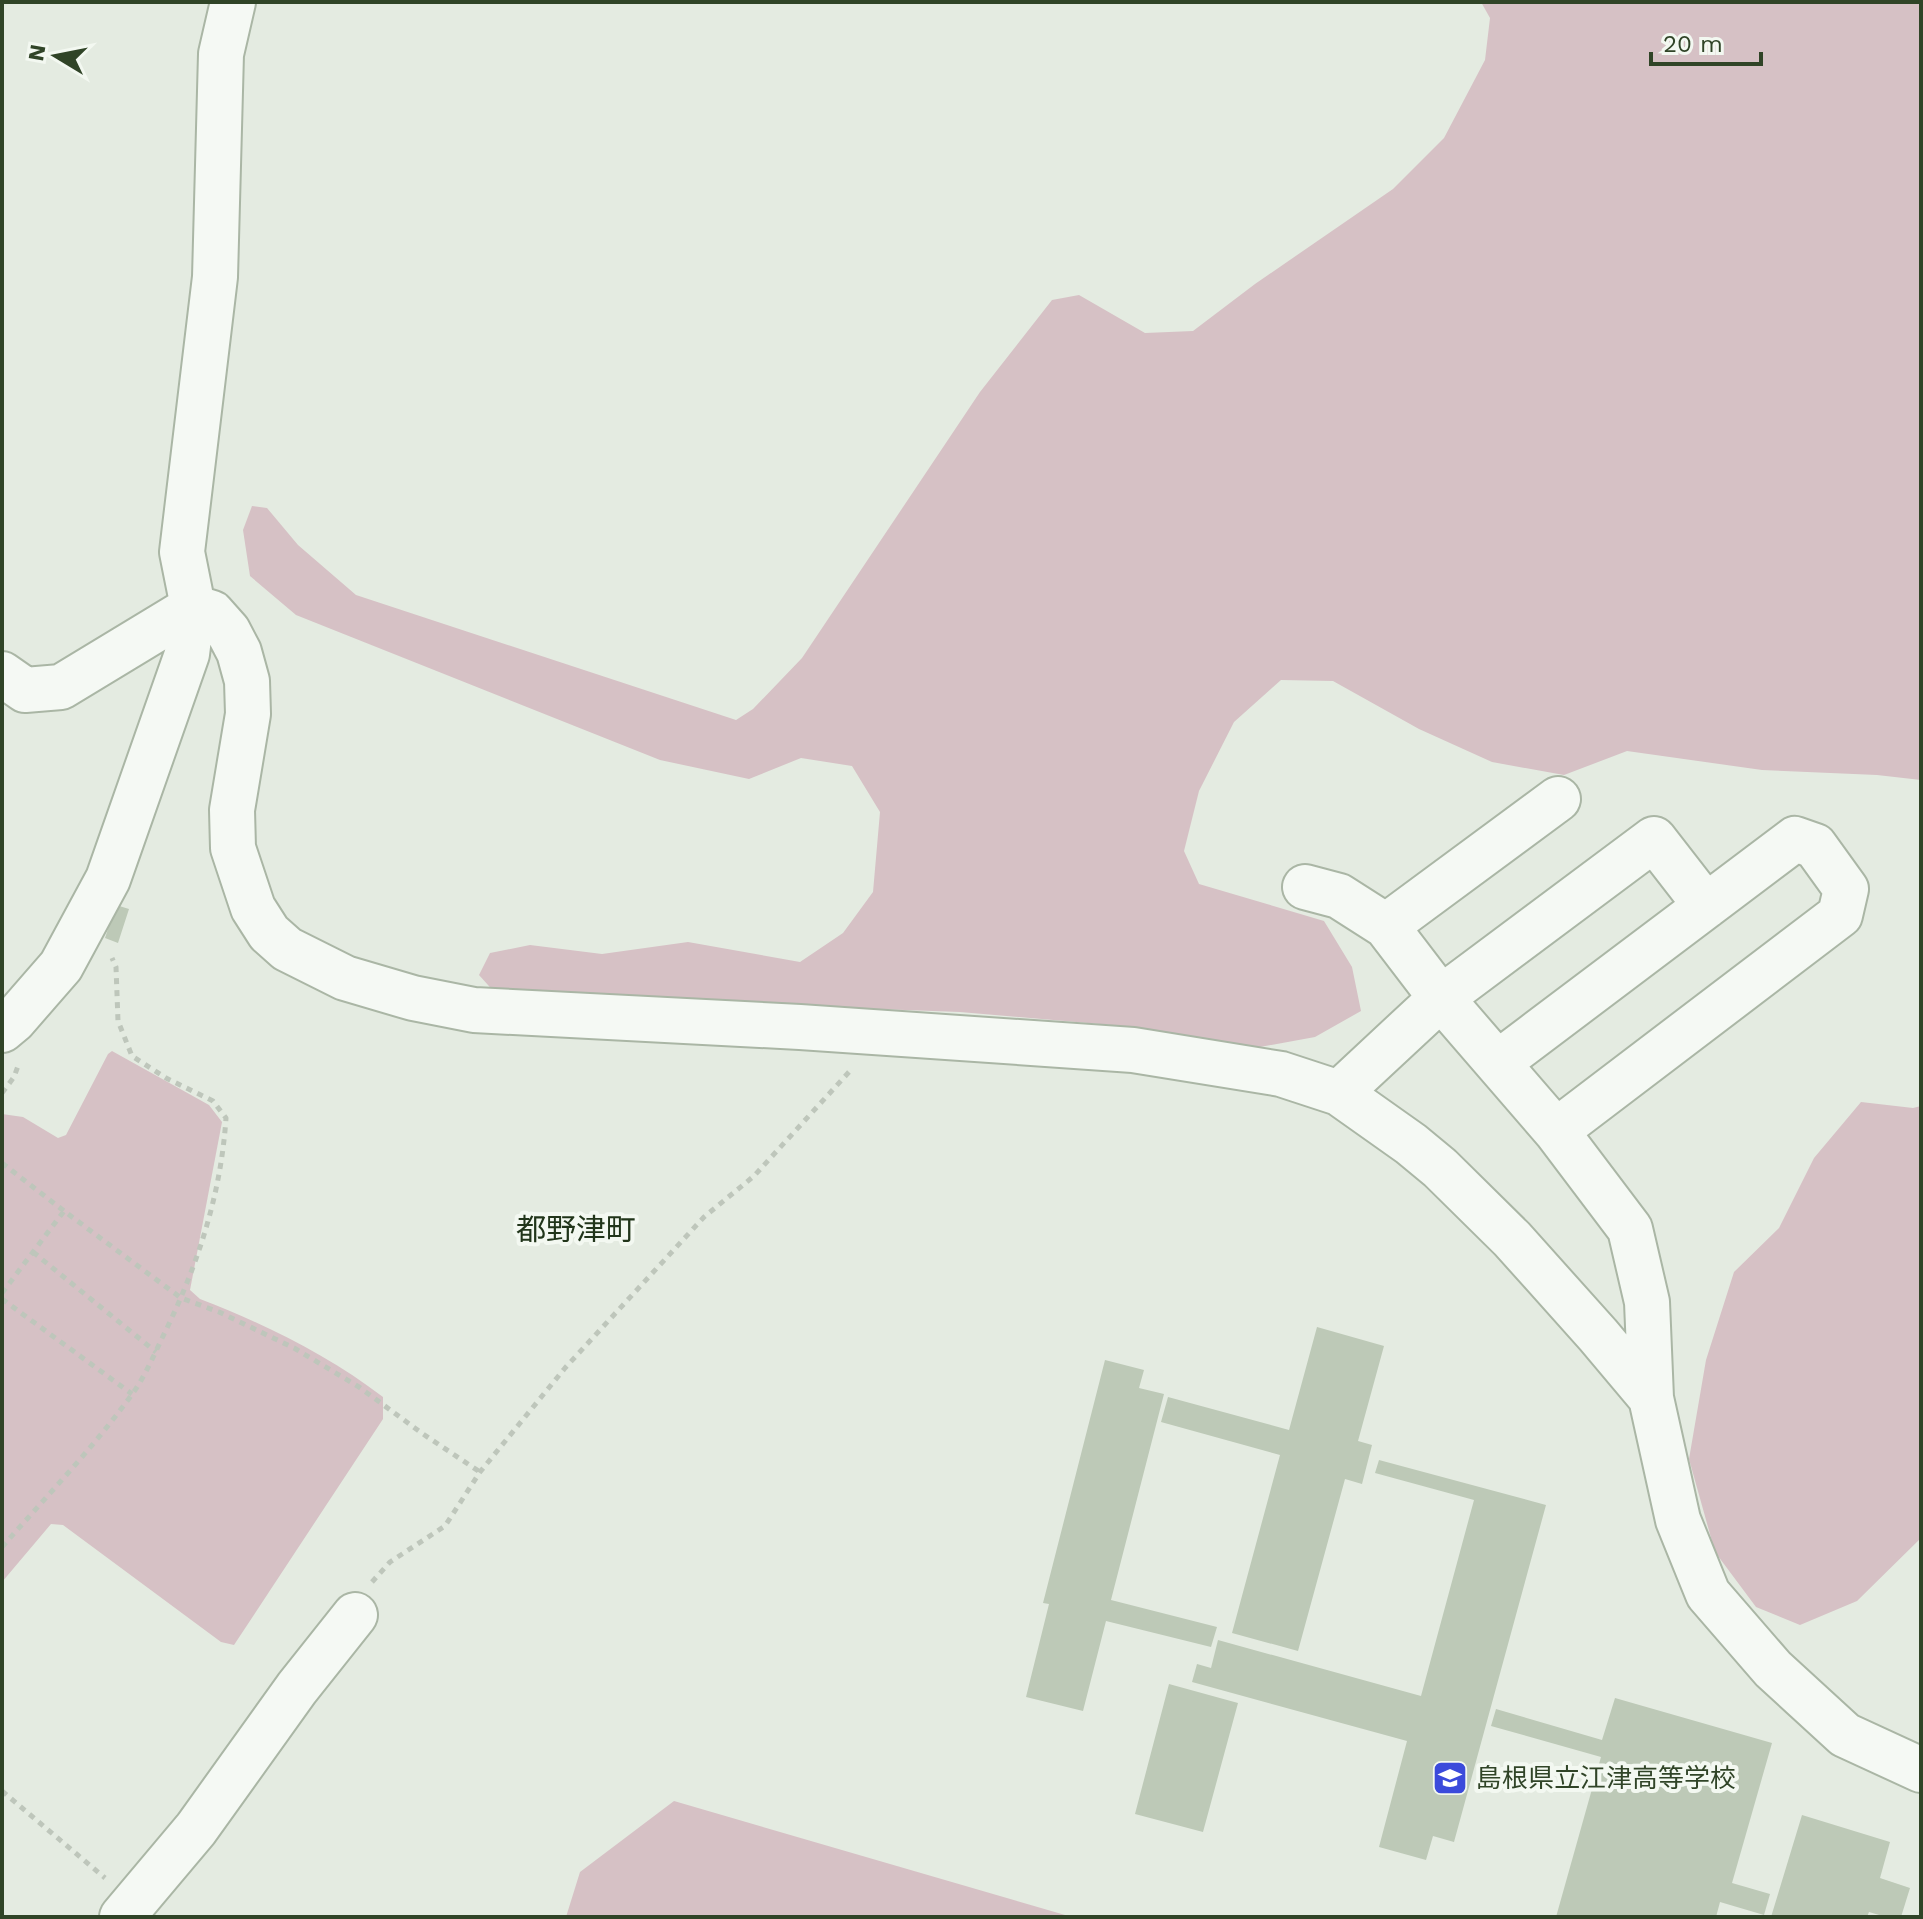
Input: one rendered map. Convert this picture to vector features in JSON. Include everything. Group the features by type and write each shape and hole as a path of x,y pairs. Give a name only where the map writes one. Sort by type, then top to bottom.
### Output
{"street":[{"path":"2,1030 61,966 108,879 187,654 193,607 182,552 215,277 221,54 233,2"},
{"path":"2,674 25,690 61,687 193,607 212,613 228,631 239,652 247,681 248,714 232,810 233,848 253,908 269,933 287,949 345,978 413,998 474,1010 1133,1050 1281,1074 1339,1093 1440,1168 1512,1239 1651,1398"},
{"path":"1386,926 1558,799"},
{"path":"1339,1093 1441,998 1654,839 1706,906"},
{"path":"1499,1062 1795,839 1815,846 1846,889 1840,915 1556,1131"},
{"path":"1305,887 1339,896 1386,926 1441,998 1556,1131 1630,1229 1647,1302 1651,1398 1678,1520 1708,1594 1773,1669 1845,1735 1921,1770"},
{"path":"127,1910 196,1829 297,1688 355,1615"}],"path":[{"path":"2,1547 132,1394 156,1352 205,1238 224,1153 226,1118 213,1101 166,1078 132,1056 118,1021 116,967 105,940 87,921"},
{"path":"355,1615 374,1578 390,1562 445,1526 480,1472 565,1368 704,1217 754,1176 854,1067 874,1032"},
{"path":"2,1163 181,1298 219,1312 294,1348 359,1387 480,1472"},
{"path":"64,1211 2,1296 132,1394"},
{"path":"33,1252 156,1352"},
{"path":"2,1791 127,1910"}],"shaded area":[{"path":"1481,2 1921,2 1921,780 1762,770 1627,751 1564,775 1492,762 1419,729 1333,681 1281,680 1234,722 1199,791 1184,851 1199,884 1324,921 1352,967 1361,1011 1315,1037 1260,1047 1111,1025 960,1012 497,995 479,975 490,953 530,945 602,954 688,942 800,962 843,933 873,892 880,812 852,766 801,758 749,779 660,760 296,615 250,576 243,530 252,506 267,508 298,545 356,595 736,720 753,709 802,658 980,392 1052,300 1079,295 1145,333 1193,331 1255,284 1393,189 1444,138 1485,60 1490,18"},
{"path":"112,1051 209,1105 222,1122 190,1290 200,1299 318,1354 383,1397 383,1419 234,1645 221,1642 63,1525 51,1524 2,1582 2,1114 23,1117 58,1138 66,1135"},
{"path":"1861,1102 1913,1108 1921,1106 1921,1538 1857,1601 1800,1625 1756,1607 1715,1552 1689,1459 1706,1360 1734,1272 1779,1228 1814,1158"},
{"path":"674,1801 1072,1917 566,1917 580,1872"}],"building":[{"path":"116,905 129,909 118,943 105,938"},
{"path":"1317,1327 1384,1346 1358,1441 1372,1445 1362,1484 1345,1479 1298,1651 1232,1633 1280,1455 1161,1422 1168,1397 1289,1430"},
{"path":"1105,1360 1144,1370 1139,1388 1164,1394 1111,1600 1217,1627 1211,1647 1106,1621 1083,1711 1026,1697 1049,1604 1043,1603"},
{"path":"1379,1460 1546,1505 1454,1842 1433,1836 1426,1860 1379,1847 1407,1741 1192,1682 1197,1664 1211,1668 1218,1640 1421,1696 1474,1500 1375,1473"},
{"path":"1169,1684 1238,1703 1203,1832 1135,1814"},
{"path":"1615,1698 1772,1743 1732,1883 1770,1894 1764,1915 1720,1902 1716,1917 1556,1917 1601,1757 1491,1726 1496,1709 1602,1740"},
{"path":"1802,1815 1890,1842 1880,1878 1910,1888 1901,1917 1869,1912 1867,1917 1771,1917"}],"place":[{"name":"島根県立江津高等学校","path":"1450,1778"}],"district":[{"name":"都野津町","path":"576,1230"}]}
